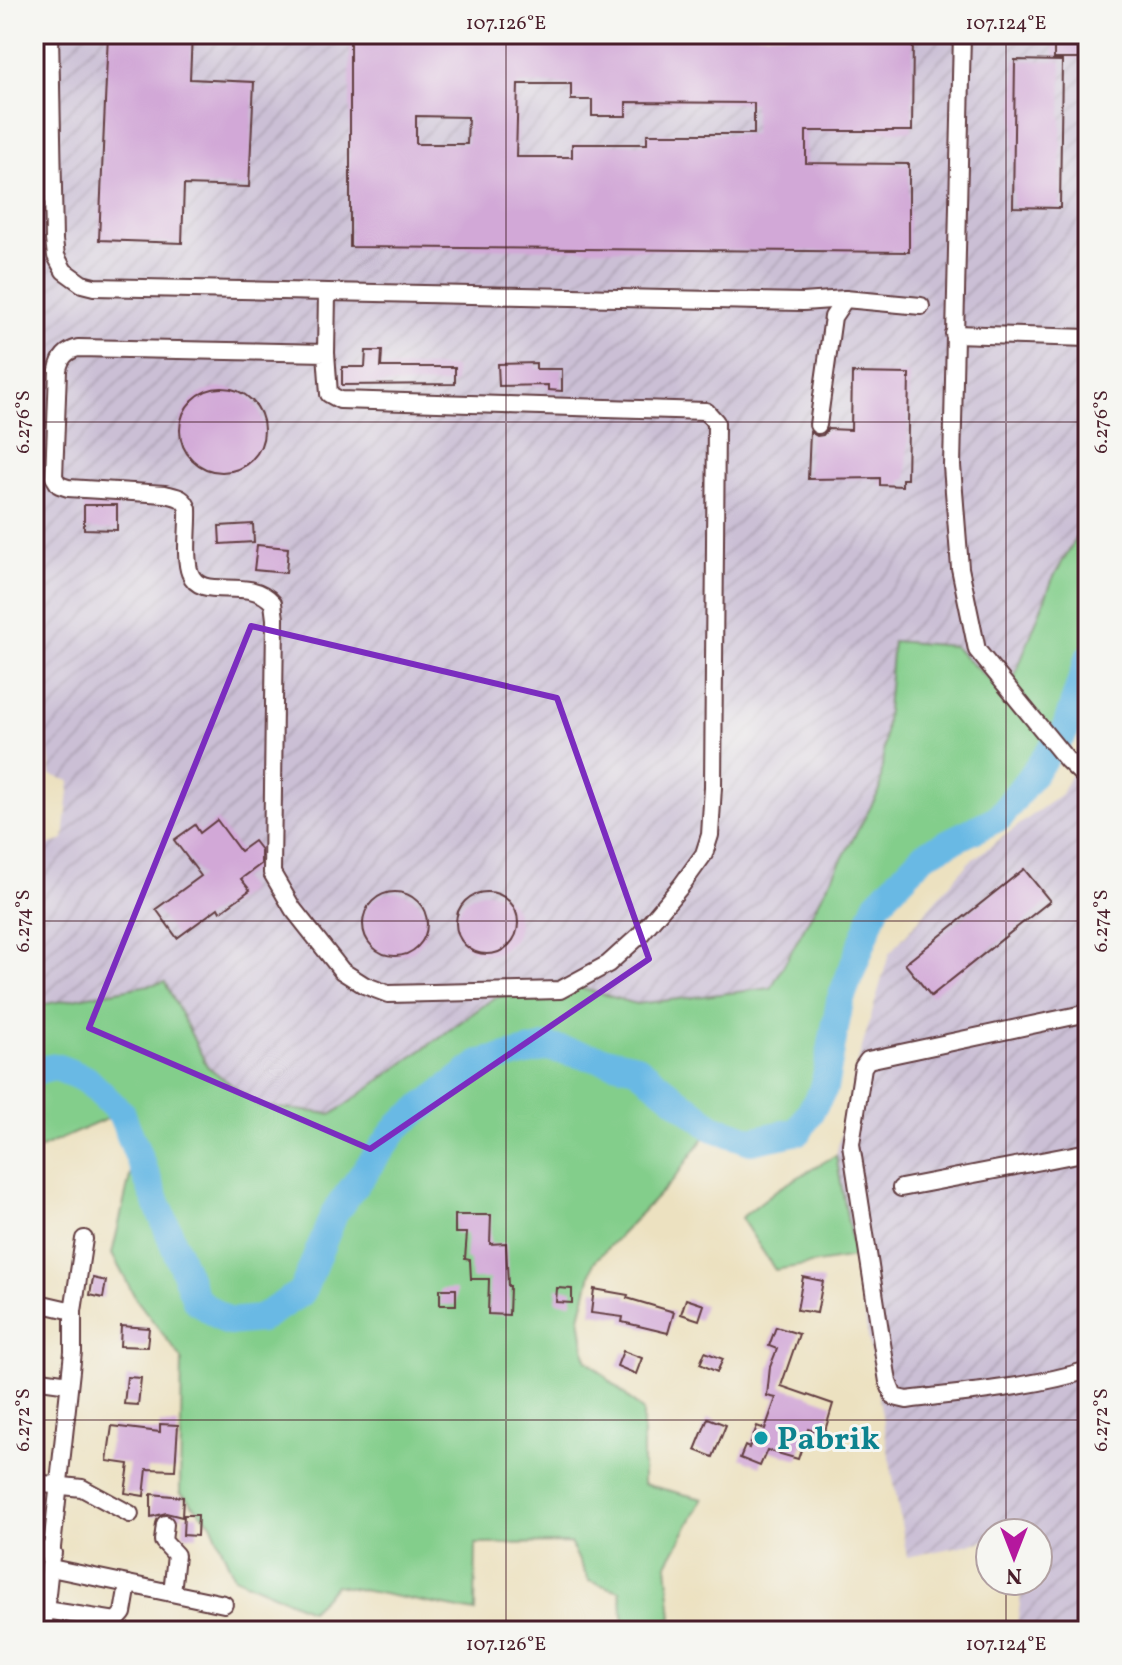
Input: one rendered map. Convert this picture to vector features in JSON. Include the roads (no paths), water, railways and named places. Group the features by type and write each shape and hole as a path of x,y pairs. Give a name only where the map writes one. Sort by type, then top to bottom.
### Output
{"street":[{"path":"50,34 56,256 64,271 82,284 94,287 327,294 803,302 845,299 921,306"},
{"path":"962,34 952,466 960,568 977,650 1067,760 1088,780"},
{"path":"326,353 70,350 59,362 54,477 59,485 68,488 180,497 186,501 188,509 187,564 195,583 202,587 259,591 273,603 272,873 293,909 342,971 364,985 388,994 560,990 608,964 639,936 704,854 710,835 716,422 706,411 340,400 329,394 327,294"},
{"path":"818,425 833,317 845,299"},
{"path":"954,334 1088,338"},
{"path":"1088,1013 868,1060 863,1067 851,1144 888,1382 894,1397 907,1400 986,1390 1088,1370"},
{"path":"901,1188 1088,1152"},
{"path":"43,1631 74,1340 73,1311 84,1239"},
{"path":"34,1302 73,1311"},
{"path":"34,1379 69,1384"},
{"path":"34,1483 82,1488 130,1514"},
{"path":"165,1524 163,1541 176,1555 172,1593"},
{"path":"34,1548 52,1560 128,1584 193,1600 224,1604"},
{"path":"46,1610 116,1621 123,1613 128,1584"}],"waterway":[{"path":"34,1071 56,1067 86,1079 121,1113 196,1300 228,1322 260,1319 302,1292 335,1212 399,1125 481,1063 548,1047 636,1067 712,1127 751,1141 799,1131 824,1088 840,1001 877,904 925,854 1000,817 1065,731 1088,659"}],"place":[{"name":"Pabrik","path":"761,1438"}]}
